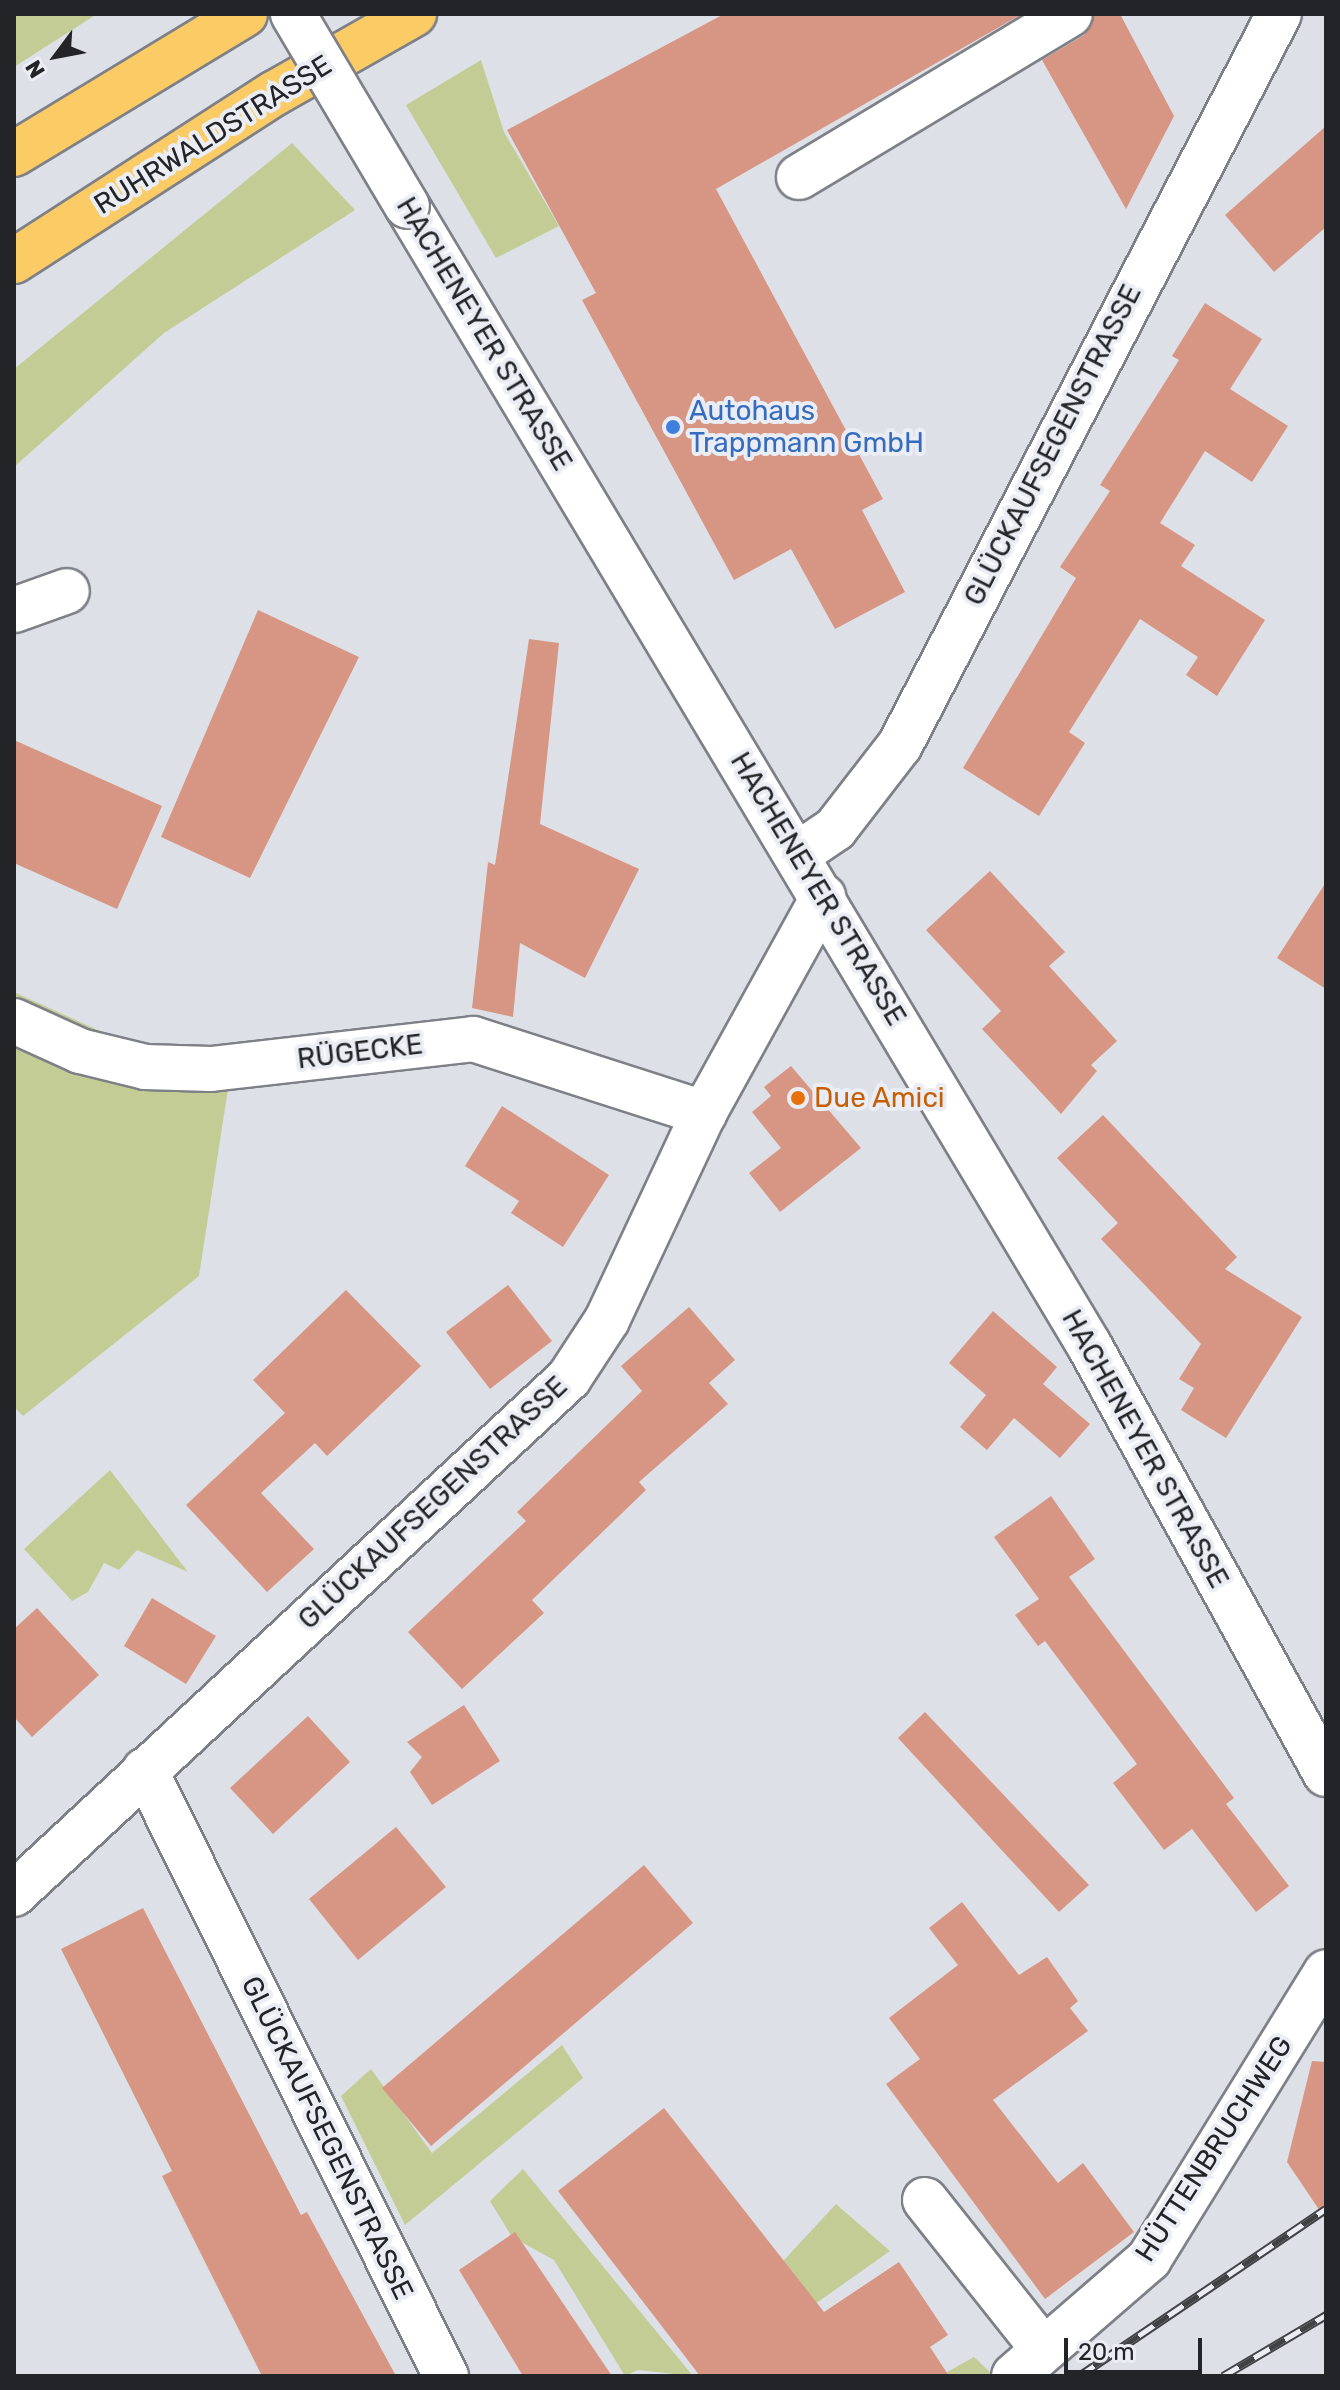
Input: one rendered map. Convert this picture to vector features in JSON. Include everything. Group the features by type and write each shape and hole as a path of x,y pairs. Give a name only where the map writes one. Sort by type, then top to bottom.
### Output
{"highway":[{"path":"14,154 245,14"},
{"name":"RUHRWALDSTRASSE","path":"14,261 275,93 414,14"}],"street":[{"name":"HACHENEYER STRASSE","path":"293,14 1089,1345 1326,1774"},
{"path":"799,177 1070,14"},
{"name":"GLÜCKAUFSEGENSTRASSE","path":"798,854 835,829 900,745 1279,14"},
{"path":"14,610 67,591"},
{"name":"GLÜCKAUFSEGENSTRASSE","path":"14,1894 569,1378 607,1320 704,1113 823,897"},
{"name":"RÜGECKE","path":"14,1021 80,1051 145,1067 211,1069 473,1039 704,1113"},
{"name":"GLÜCKAUFSEGENSTRASSE","path":"145,1770 446,2376"},
{"name":"HÜTTENBRUCHWEG","path":"1029,2363 1149,2259 1326,1972"},
{"path":"925,2200 1029,2363"}],"green space":[{"path":"14,14 97,14 14,67"},
{"path":"481,60 504,132 559,226 496,258 406,105"},
{"path":"292,143 355,210 164,333 14,467 14,369"},
{"path":"14,992 228,1089 199,1276 23,1416 14,1407"},
{"path":"110,1470 188,1572 137,1550 119,1570 104,1563 88,1592 72,1601 24,1549"},
{"path":"562,2045 583,2078 405,2225 341,2096 371,2069 432,2153"},
{"path":"523,2169 693,2376 638,2370 625,2376 554,2260 512,2237 490,2201"},
{"path":"836,2204 890,2251 808,2309 773,2272"},
{"path":"974,2357 994,2376 940,2376"}],"building":[{"path":"724,14 1022,14 716,189 883,499 862,510 905,592 835,629 791,549 734,580 582,300 596,293 507,130"},
{"path":"1095,14 1120,14 1174,116 1126,209 1042,60 1084,35"},
{"path":"1326,126 1326,227 1274,272 1225,215"},
{"path":"1205,303 1262,339 1230,389 1288,426 1252,482 1205,451 1160,523 1195,545 1181,566 1265,620 1217,696 1186,675 1198,657 1140,619 1069,732 1085,743 1039,816 963,768 1076,578 1060,567 1110,491 1100,485 1179,360 1172,356"},
{"path":"258,610 359,657 250,878 161,837"},
{"path":"529,639 559,643 540,824 639,869 585,978 520,943 513,1017 472,1008 488,862 495,865"},
{"path":"14,740 162,806 117,909 14,863"},
{"path":"990,871 1065,952 1049,966 1117,1041 1091,1065 1097,1071 1061,1114 982,1029 1001,1011 926,930"},
{"path":"1326,882 1326,989 1277,958"},
{"path":"791,1066 861,1148 780,1212 749,1173 781,1148 752,1112 771,1096 764,1087"},
{"path":"502,1106 609,1175 563,1247 511,1213 519,1201 465,1166"},
{"path":"1103,1115 1237,1257 1225,1269 1302,1317 1226,1438 1181,1410 1194,1388 1179,1379 1201,1344 1101,1239 1118,1223 1057,1158"},
{"path":"508,1285 552,1341 490,1389 446,1332"},
{"path":"346,1290 421,1366 327,1456 315,1443 261,1493 314,1549 267,1592 186,1505 285,1413 253,1380"},
{"path":"689,1307 735,1360 709,1383 728,1404 639,1482 646,1490 532,1600 544,1613 462,1689 408,1632 526,1521 517,1512 642,1391 621,1366"},
{"path":"993,1311 1057,1367 1043,1384 1090,1424 1060,1458 1014,1418 987,1450 960,1427 986,1395 949,1363"},
{"path":"1051,1496 1095,1559 1069,1577 1234,1798 1226,1804 1289,1886 1256,1912 1192,1829 1164,1850 1113,1783 1137,1764 1045,1641 1038,1646 1015,1615 1039,1599 994,1537"},
{"path":"152,1598 216,1636 186,1684 124,1646"},
{"path":"37,1608 99,1675 32,1737 14,1717 14,1629"},
{"path":"464,1705 500,1761 432,1805 410,1772 422,1757 407,1742"},
{"path":"925,1712 1089,1885 1059,1912 898,1738"},
{"path":"308,1716 350,1762 273,1834 230,1788"},
{"path":"396,1827 446,1887 358,1960 309,1899"},
{"path":"644,1865 693,1923 431,2146 382,2088"},
{"path":"962,1902 1019,1975 1047,1957 1078,2001 1070,2008 1088,2031 993,2100 1058,2183 1083,2163 1134,2232 1045,2299 886,2084 920,2059 889,2018 958,1965 929,1928"},
{"path":"143,1908 301,2215 307,2212 396,2376 262,2376 162,2176 172,2171 61,1949"},
{"path":"1312,2061 1326,2062 1326,2220 1287,2162"},
{"path":"664,2108 824,2312 899,2262 948,2335 930,2347 949,2376 700,2376 558,2191"},
{"path":"515,2232 612,2376 523,2376 459,2270"}],"railway":[{"path":"1079,2376 1326,2209"},
{"path":"1223,2376 1326,2315"}],"place":[{"name":"Autohaus Trappmann GmbH","path":"673,427"},
{"name":"Due Amici","path":"798,1098"}]}
